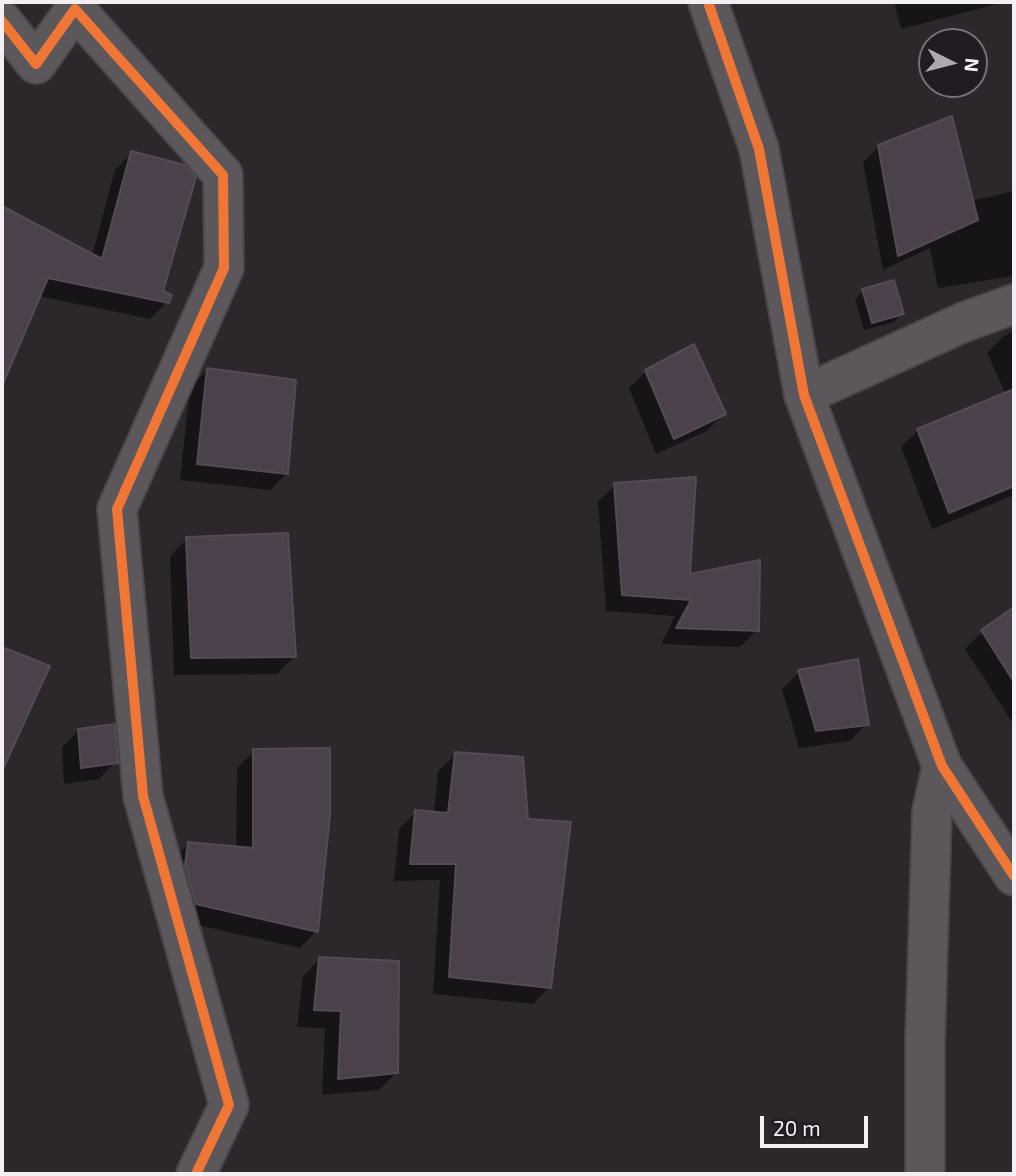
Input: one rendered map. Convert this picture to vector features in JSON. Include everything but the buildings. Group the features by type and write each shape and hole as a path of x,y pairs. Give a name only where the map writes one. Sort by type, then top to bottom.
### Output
{"street":[{"path":"708,2 760,149 804,395 942,766 1014,876"},
{"path":"2,21 36,64 75,9 223,175 224,268 117,509 143,796 229,1105 196,1174"},
{"path":"804,395 964,322 1014,304"},
{"path":"926,1174 925,1044 932,811 942,766"}],"cycle path":[{"path":"708,2 759,149 804,395 942,766 1014,876"},
{"path":"2,21 36,64 75,9 223,175 224,268 117,509 143,796 229,1105 196,1174"}]}
